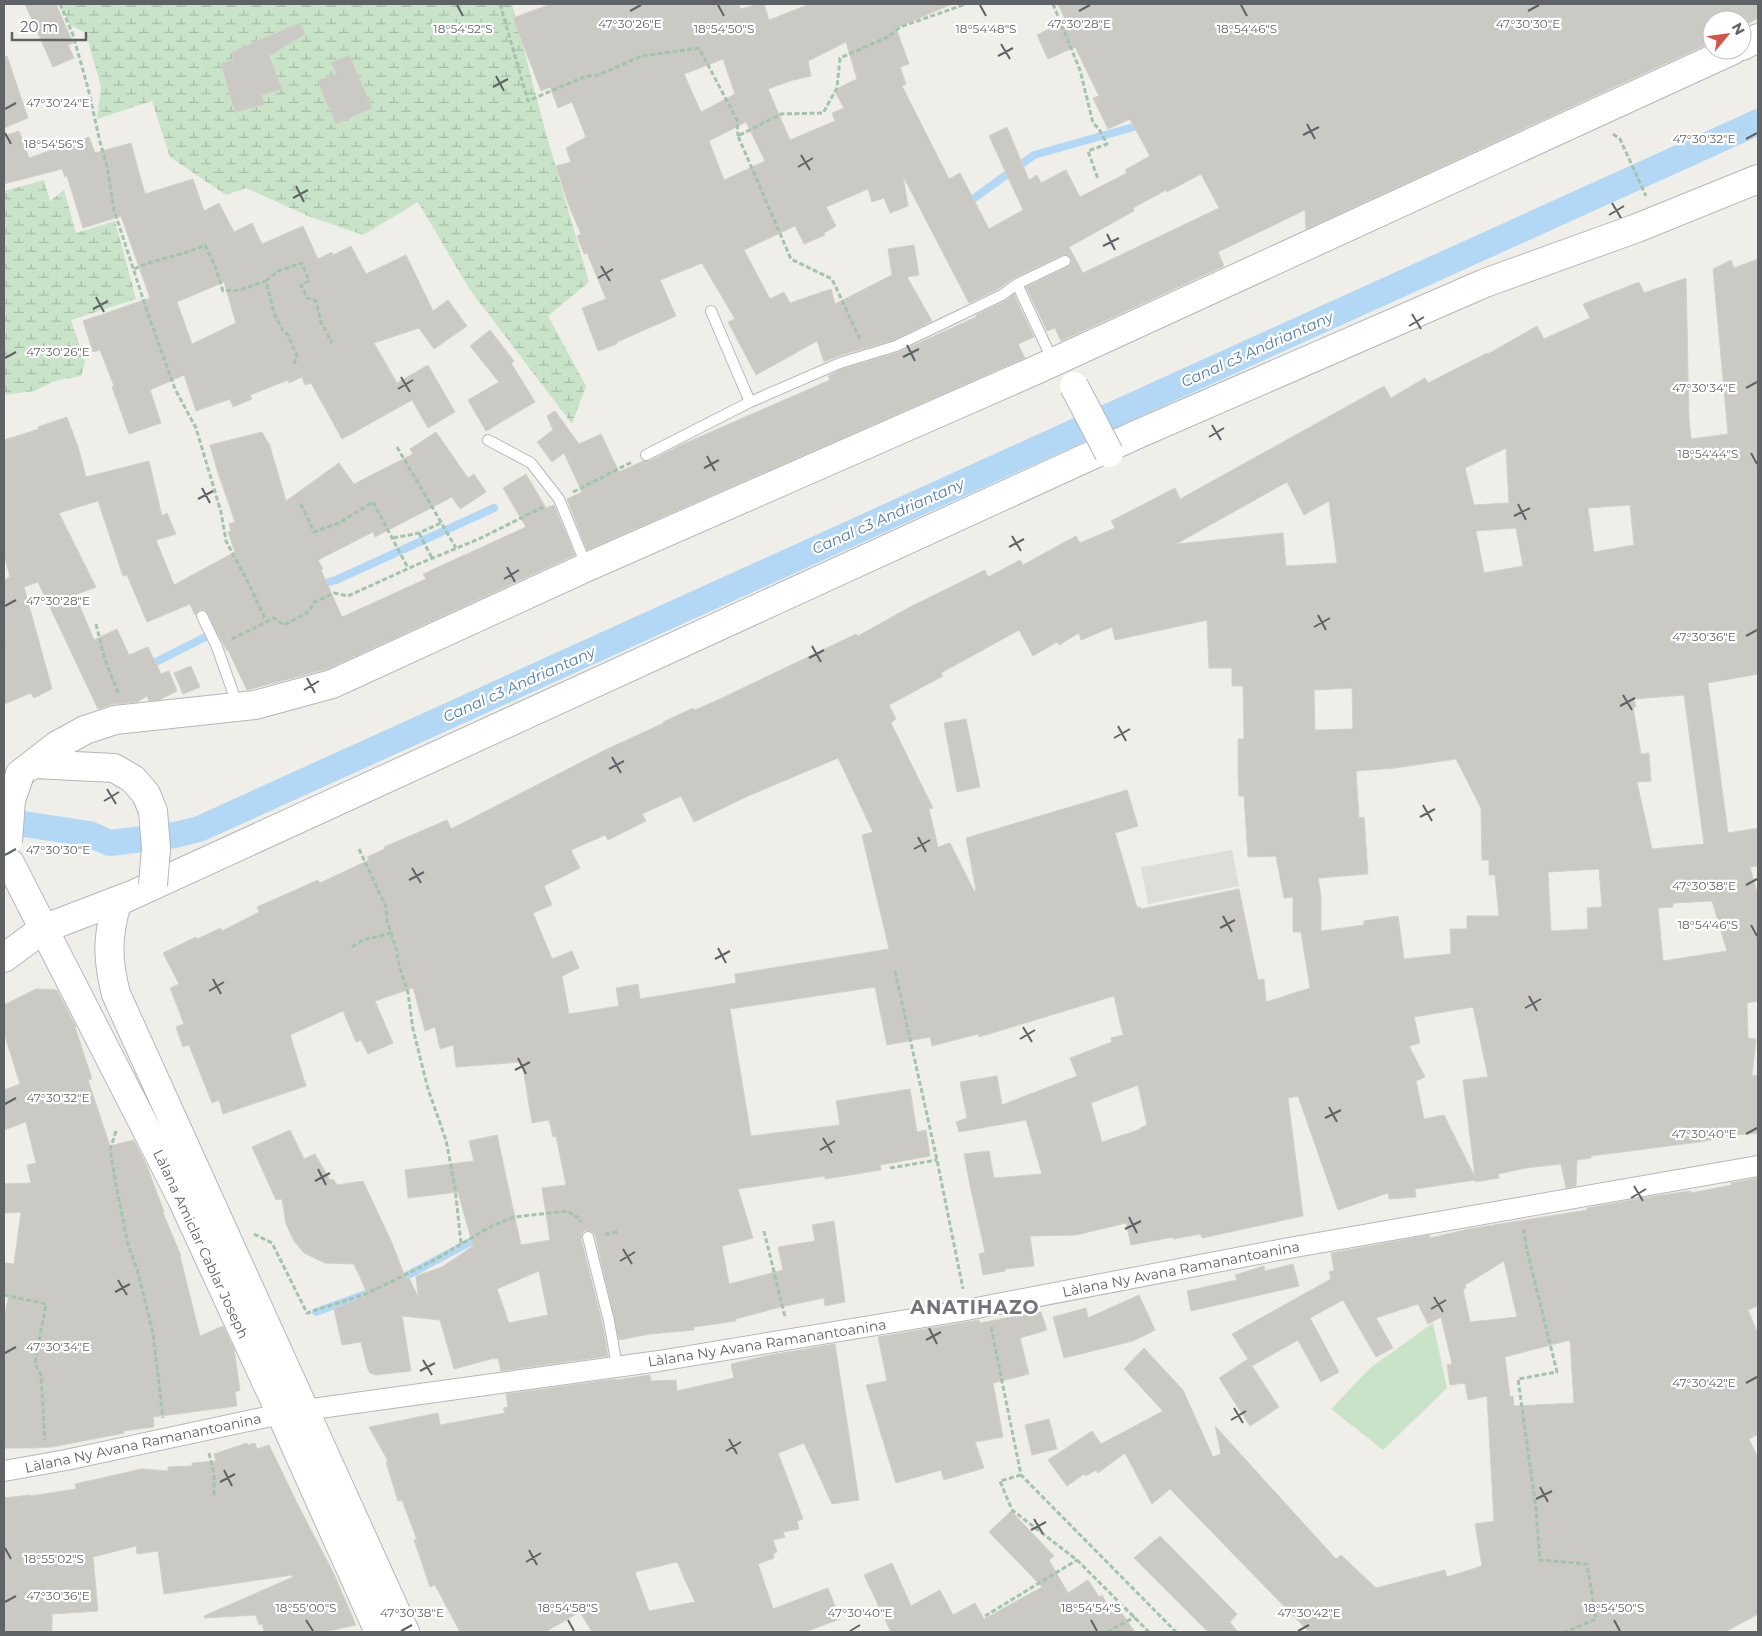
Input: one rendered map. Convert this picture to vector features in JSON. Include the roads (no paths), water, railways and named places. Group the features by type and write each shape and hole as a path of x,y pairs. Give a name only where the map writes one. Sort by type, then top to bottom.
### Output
{"main road":[{"path":"4,946 16,937 28,912 9,852 12,800 20,772 56,746 85,730 115,720 255,705 332,684 587,568 1036,370 1711,60"},
{"path":"4,958 43,929 117,902 1078,461 1485,283 1637,228 1757,181"},
{"path":"1036,370 1074,386 1109,453 1108,462 1078,461"},
{"path":"20,772 114,768 134,779 146,794 153,812 156,848 153,885 117,902"},
{"name":"Làlana Amiclar Cablar Joseph","path":"9,852 43,929 405,1632"},
{"name":"Làlana Amiclar Cablar Joseph","path":"117,902 108,948 116,994 216,1215 379,1632"}],"street":[{"name":"Làlana Ny Avana Ramanantoanina","path":"4,1471 293,1412 659,1361 962,1311 1289,1248 1758,1166"}],"lane":[{"path":"646,455 750,402 840,363 896,346 1002,295 1017,284 1065,261"},
{"path":"1017,284 1052,359 1036,370"},
{"path":"711,311 750,402"},
{"path":"488,440 531,463 559,498 587,568"},
{"path":"202,616 217,647 236,704"},
{"path":"588,1237 609,1321 615,1355"}],"waterway":[{"name":"Canal c3 Andriantany","path":"4,821 89,834 110,843 175,835 199,829 1758,122"},
{"path":"966,204 1034,155 1144,124"},
{"path":"318,585 336,580 494,508"},
{"path":"146,667 225,627"},
{"path":"397,1281 472,1241"},
{"path":"316,1312 377,1290"}],"district":[{"name":"ANATIHAZO","path":"975,1307"}]}
